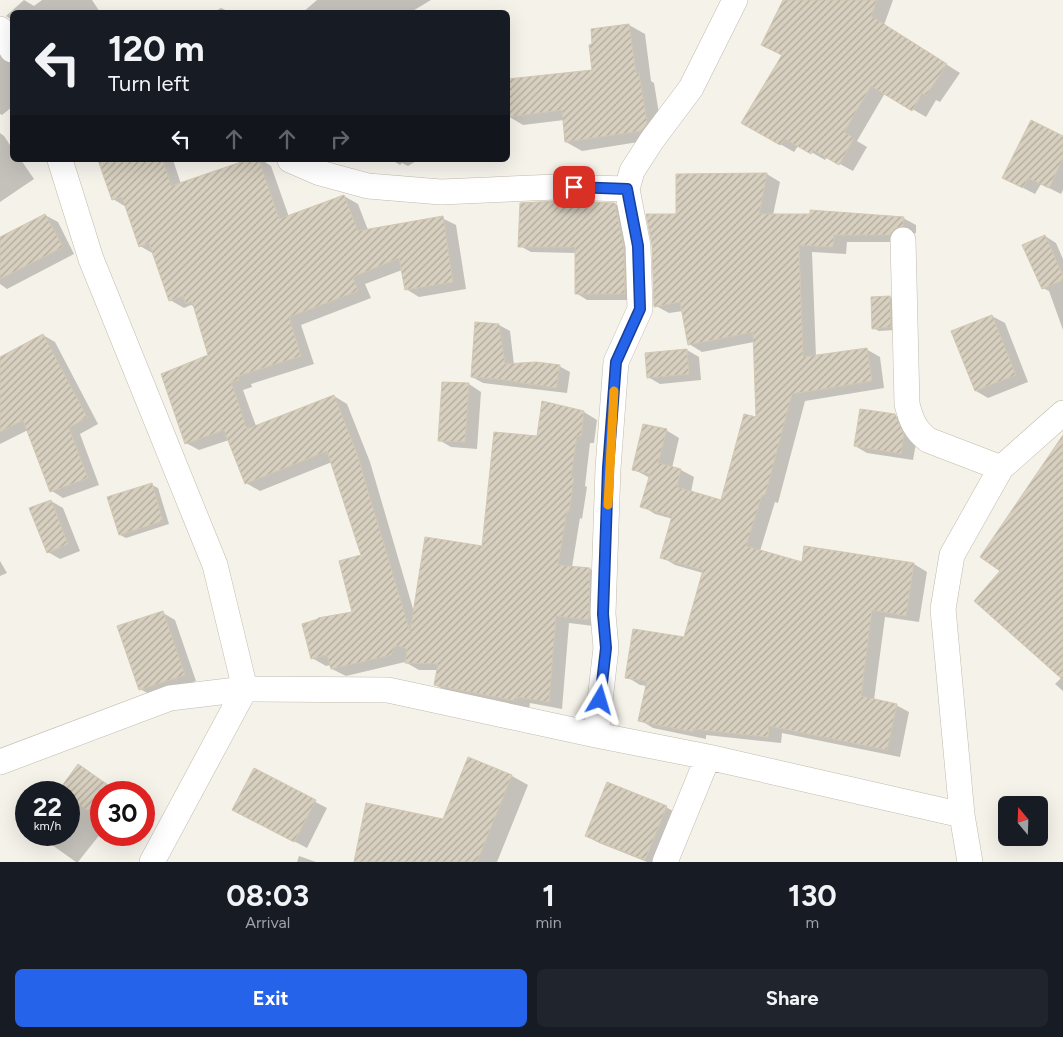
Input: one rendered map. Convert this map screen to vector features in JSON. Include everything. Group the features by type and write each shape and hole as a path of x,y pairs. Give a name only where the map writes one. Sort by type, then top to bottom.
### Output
{"street":[{"path":"596,735 606,648 603,614 608,468 616,362 640,309 638,246 627,189 632,172 652,140 691,88 735,0"},
{"path":"0,29 10,46"},
{"path":"61,162 91,259 215,565 245,689 152,862"},
{"path":"295,162 320,173 368,186 432,192 556,187 627,189"},
{"path":"903,240 907,404 911,421 918,432 928,440 1000,468"},
{"path":"970,862 962,815 943,609 952,555 1000,468 1063,413"},
{"path":"0,762 170,698 245,689 388,690 708,757 962,815"},
{"path":"665,862 708,757"}],"building":[{"path":"783,0 877,0 871,16 947,64 926,96 922,93 912,111 871,86 844,132 854,138 839,165 813,150 811,154 785,139 780,145 741,123 782,55 761,45"},
{"path":"629,24 636,73 639,73 647,123 641,131 565,142 562,110 510,117 510,79 592,70 589,45 592,44 591,29"},
{"path":"1031,120 1063,136 1063,158 1049,188 1028,178 1023,188 1002,178"},
{"path":"99,162 164,162 171,186 241,162 260,162 279,219 344,195 358,231 443,216 453,282 405,290 399,258 353,277 358,291 289,317 301,356 238,376 239,380 231,382 247,429 334,395 357,454 410,632 425,537 482,546 494,432 537,436 542,401 584,411 581,436 577,436 571,477 574,478 569,512 567,511 558,565 590,568 589,620 556,616 549,702 517,697 516,701 434,685 438,664 405,663 407,649 396,645 391,655 331,669 327,655 311,659 302,624 318,618 352,612 339,561 361,555 327,451 245,484 224,430 185,444 161,374 208,355 192,301 186,304 183,296 169,301 149,243 139,247 122,197 112,200"},
{"path":"767,173 759,214 810,214 810,210 904,217 903,226 895,228 890,235 834,235 833,247 799,245 803,357 867,348 872,381 792,394 765,496 762,495 746,546 802,562 804,546 914,563 906,616 872,610 861,696 897,704 887,750 769,726 768,737 693,729 693,732 638,721 647,681 625,678 633,629 684,637 703,570 660,558 672,516 640,507 650,474 632,470 643,424 667,429 658,463 681,469 677,487 721,500 744,414 756,417 753,332 688,345 680,302 654,307 652,245 646,214 676,214 676,174"},
{"path":"556,201 615,203 624,248 625,294 575,294 575,247 518,247 520,203"},
{"path":"45,214 63,247 0,279 0,237"},
{"path":"1045,235 1063,280 1042,289 1022,245"},
{"path":"890,296 891,327 872,329 871,297"},
{"path":"992,315 1016,375 975,391 951,331"},
{"path":"475,322 499,324 505,364 536,362 560,365 556,388 471,377"},
{"path":"43,334 87,417 69,428 88,478 50,492 23,420 0,432 0,357"},
{"path":"687,349 689,374 647,378 645,353"},
{"path":"442,382 469,383 465,442 438,441"},
{"path":"860,409 895,414 904,435 901,454 854,446"},
{"path":"1063,435 1063,680 974,601 1000,571 980,557"},
{"path":"152,483 163,521 119,535 107,497"},
{"path":"51,500 68,544 47,553 29,508"},
{"path":"163,611 185,675 139,690 117,626"},
{"path":"468,757 512,775 477,862 354,862 366,803 443,819"},
{"path":"78,764 102,781 90,781 90,812 80,805 80,781 66,781"},
{"path":"254,768 316,800 294,842 232,810"},
{"path":"607,782 667,806 645,860 585,836"}],"slow traffic":[{"path":"608,505 608,468 614,391"}],"route":[{"path":"574,187 627,189 638,246 640,309 616,362 608,468 607,544 603,614 606,648 600,700"}]}
